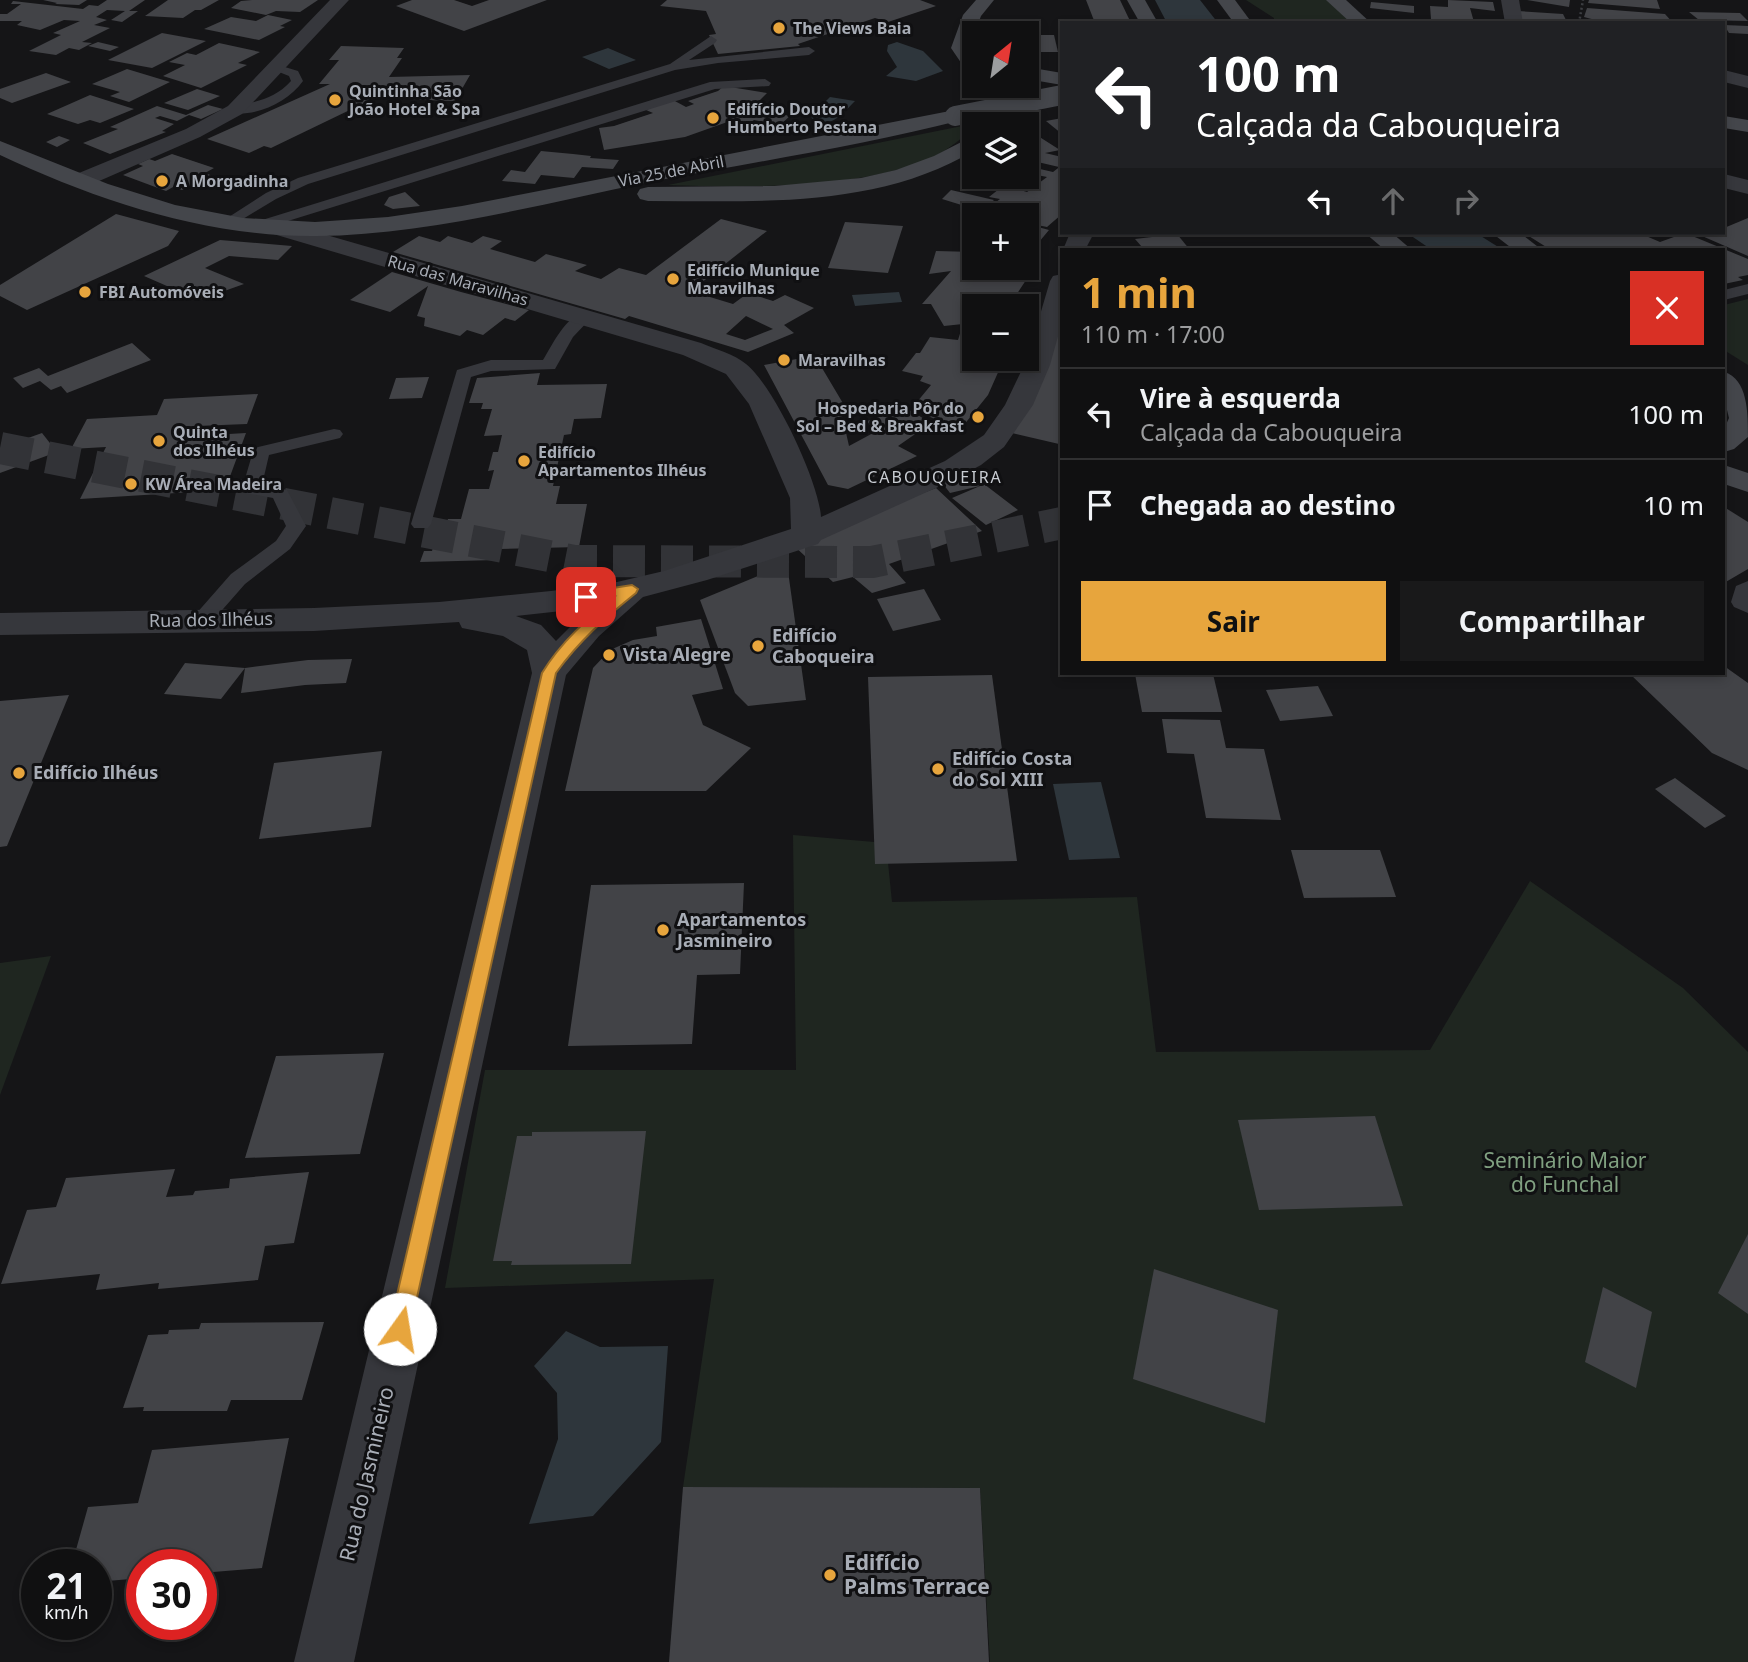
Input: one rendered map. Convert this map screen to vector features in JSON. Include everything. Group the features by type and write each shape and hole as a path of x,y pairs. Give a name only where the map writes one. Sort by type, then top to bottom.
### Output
{"main road":[{"path":"970,21 985,0"},
{"path":"988,21 991,0"},
{"path":"1136,0 1148,21"},
{"path":"1226,0 1242,21"},
{"path":"1335,0 1360,21"},
{"path":"1040,75 1060,79"},
{"name":"Via 25 de Abril","path":"268,227 369,215 432,218 1060,95"},
{"path":"1725,122 1748,127"},
{"name":"Rua das Maravilhas","path":"0,147 82,180 168,210 268,227"},
{"path":"566,192 692,193 828,188 902,176 948,159 962,150"},
{"path":"1380,235 1397,248"},
{"path":"1507,235 1527,248"},
{"path":"1725,370 1740,396 1734,437 1725,442"},
{"path":"1725,474 1748,484"}],"street":[{"path":"82,180 193,133 235,110 340,0"},
{"path":"1510,0 1514,21"},
{"path":"1725,76 1748,82"},
{"path":"1725,181 1748,187"},
{"name":"Rua das Maravilhas","path":"268,227 692,349 734,368 763,404 805,498 807,537"},
{"path":"422,615 564,600 632,589 807,537 945,473 992,443 1016,414 1032,380 1060,288"},
{"name":"Rua do Jasmineiro","path":"324,1662 549,673 566,649 593,621 632,589"},
{"path":"422,615 500,622 520,629 541,644 549,673"},
{"name":"Rua dos Ilhéus","path":"0,624 422,615"}],"lane":[{"path":"673,67 691,51 711,40"},
{"path":"228,222 271,196 303,181 673,67 718,59 809,51"},
{"path":"268,227 714,85 765,83"},
{"path":"369,215 370,199 391,187"},
{"path":"1725,295 1748,289"},
{"path":"421,524 463,374 468,369 482,367 550,365 566,335 584,317"},
{"path":"202,620 238,579 283,545 296,526 280,494 252,489 261,452 334,434"},
{"path":"1748,588 1743,591 1741,602 1748,606"}],"path":[{"path":"1579,21 1583,0"}],"green space":[{"path":"1246,0 1327,0 1347,17 1348,21 1274,21 1274,18"},
{"path":"962,126 962,137 938,155 871,176 766,186 668,185"},
{"path":"1748,299 1748,365 1725,351 1725,305"},
{"name":"Seminário Maior do Funchal","path":"793,835 886,843 892,902 1137,897 1156,1052 1430,1050 1530,881 1683,988 1748,1052 1748,1662 990,1662 980,1488 683,1487 714,1279 445,1288 485,1070 796,1070"},
{"path":"51,956 0,1095 0,963"}],"shaded area":[{"path":"1155,0 1200,0 1216,21 1166,21"},
{"path":"897,42 923,51 943,71 916,81 886,76 897,67 887,51 888,45"},
{"path":"608,48 636,60 609,69 582,57"},
{"path":"830,97 855,101 831,121 813,121 811,116"},
{"path":"1410,235 1479,235 1500,248 1429,248"},
{"path":"899,292 902,302 855,306 852,295"},
{"path":"1101,782 1120,858 1069,860 1053,784"},
{"path":"566,1331 600,1347 668,1346 661,1442 593,1516 529,1524 558,1439 557,1393 534,1366"}],"building":[{"path":"43,0 87,0 79,5 55,4 57,3"},
{"path":"107,0 145,0 129,11 138,11 122,22 111,20 125,11 107,10 96,17 107,20 94,25 110,28 82,42 92,43 79,50 69,48 56,55 29,51 61,35 53,33 80,21 64,20 40,30 17,25 22,21 0,21 0,14 7,14 21,4 11,4 13,1 83,9 89,5 98,6"},
{"path":"168,0 219,0 183,18 145,16"},
{"path":"318,0 300,12 276,11 266,15 231,8 241,1"},
{"path":"412,0 454,0 472,6 489,0 547,0 464,31 396,6"},
{"name":"The Views Baia","path":"667,0 920,0 936,6 888,22 875,18 798,44 800,46 718,54 709,35 716,34 706,11 660,6"},
{"path":"1086,0 1120,0 1130,21 1094,21"},
{"path":"1448,0 1493,2 1495,11 1470,8 1474,21 1431,19 1430,6 1448,7"},
{"path":"1527,0 1570,0 1569,7"},
{"path":"1589,0 1657,0 1660,9 1588,3"},
{"path":"1371,2 1414,6 1414,13 1370,8"},
{"path":"1587,8 1665,14 1671,21 1599,21 1584,17"},
{"path":"1518,11 1563,14 1566,20 1551,21 1520,21"},
{"path":"1689,12 1740,13 1748,21 1699,20"},
{"path":"268,15 292,20 280,26 285,27 259,40 204,29 231,17 256,21"},
{"path":"1725,25 1748,26 1748,34 1729,33"},
{"path":"162,33 206,41 152,68 108,60"},
{"path":"1040,35 1054,35 1058,52 1040,52"},
{"path":"98,42 119,47 110,51 88,46"},
{"path":"219,43 260,52 238,63 247,65 201,88 163,76 185,65 169,62 187,53 196,55"},
{"name":"Quintinha São João Hotel & Spa","path":"341,46 404,48 397,58 402,58 389,77 470,75 455,101 392,99 395,95 387,95 271,148 264,146 249,153 207,139 330,84 319,84 339,60 329,60"},
{"path":"127,69 170,82 129,102 110,96 120,92 92,84"},
{"path":"46,73 71,82 12,103 0,98 0,89"},
{"name":"Edifício Doutor Humberto Pestana","path":"724,86 767,93 752,108 790,116 780,125 754,120 747,125 733,120 685,137 604,150 599,128 653,113 646,110 673,100 686,107 694,104 688,101 718,91"},
{"path":"197,89 220,96 188,110 164,103"},
{"path":"90,95 134,109 100,123 90,120 78,124 47,114"},
{"path":"208,105 223,109 201,119 189,115 177,121 160,116 155,118 174,124 162,131 166,132 110,154 83,143 118,129 110,127 157,106 186,115"},
{"path":"1060,118 1060,132 1046,121"},
{"path":"59,136 70,140 57,147 46,142"},
{"path":"1039,137 1060,150 1045,153 1060,157 1059,167 1039,162"},
{"path":"541,151 619,160 613,169 582,167 574,178 541,175 535,184 502,181 511,170 525,172"},
{"path":"172,154 214,168 205,173 213,176 182,190 173,187 166,191 123,175 143,166 138,164 149,159 155,161"},
{"path":"1060,167 1060,216 1047,227 1039,225 1039,203 995,203 1000,199 989,197 999,189 1027,192 1039,189 1039,183 1047,177 1039,175 1039,169 1053,172"},
{"path":"951,190 994,200 990,203 962,203 962,205 942,199"},
{"path":"405,192 420,206 393,209 384,205 389,197"},
{"path":"116,214 179,231 168,246 27,310 0,296 0,285"},
{"path":"1748,218 1748,256 1702,236 1725,235 1725,228"},
{"path":"721,219 767,231 701,283 711,286 700,294 733,304 748,293 773,301 785,295 814,308 784,325 794,333 748,352 629,316 625,319 393,252 419,236 440,242 448,236 472,243 483,236 502,241 490,249 535,262 546,254 587,265 575,271 601,279 619,268 646,275","holes":["746,316 773,329 745,340 726,334"]},
{"path":"845,222 903,226 888,273 828,268"},
{"path":"1039,227 1049,230 1039,242"},
{"path":"1178,235 1188,248 1138,248 1142,247 1135,239"},
{"path":"1527,235 1644,235 1660,242 1679,235 1690,235 1721,248 1548,248"},
{"path":"220,240 292,246 278,260 229,256 205,268 244,284 199,300 144,276"},
{"path":"1725,250 1748,259 1748,275 1738,277 1743,280 1725,284"},
{"path":"936,251 962,252 962,280 1026,280 1017,294 962,294 962,324 944,326 931,304 922,304 951,271 929,274"},
{"path":"392,272 529,310 515,321 505,318 483,335 467,330 460,336 424,326 425,318 417,316 428,286 390,312 350,300"},
{"path":"1057,324 1060,326 1059,444 1012,433"},
{"path":"962,327 962,371 999,371 988,395 959,431 912,408 931,385 920,381 923,376 902,371 916,353 920,353 930,337 958,340"},
{"path":"132,343 151,360 67,393 61,386 51,390 40,381 23,388 13,378 39,368 48,376"},
{"path":"824,354 832,366 822,368 844,405 840,406 849,446 875,432 867,421 906,408 931,423 898,446 917,456 848,489 828,485 764,365"},
{"name":"Edifício Apartamentos Ilhéus","path":"540,373 537,385 607,384 601,418 574,419 571,434 564,435 553,486 560,486 556,504 587,504 579,547 499,549 496,560 420,562 424,551 432,551 435,540 428,540 431,528 445,528 448,519 461,519 469,489 489,489 494,470 488,471 493,452 498,452 502,435 484,436 492,409 481,409 483,403 469,403 477,378"},
{"path":"429,377 422,398 389,399 396,378"},
{"name":"Quinta dos Ilhéus","path":"258,394 247,424 197,426 194,436 246,433 225,490 80,499 106,447 71,449 87,419 157,415 164,399"},
{"path":"42,433 57,452 0,473 0,448"},
{"path":"967,469 980,486 950,493 937,476"},
{"path":"984,484 1018,510 986,525 952,498"},
{"path":"936,488 982,531 889,564 906,583 872,593 853,577 833,582 792,544"},
{"path":"1725,508 1748,522 1748,569 1725,582"},
{"name":"Edifício Caboqueira","path":"787,564 806,700 748,706 735,693 700,600"},
{"path":"924,589 941,620 893,631 877,599"},
{"path":"701,619 723,689 692,695 703,725 751,748 706,791 565,791 593,668 610,650 633,640 657,636 656,627"},
{"path":"352,659 346,683 241,693 245,668 308,660"},
{"path":"185,663 245,668 221,699 164,694"},
{"path":"1725,667 1748,683 1748,770 1712,753 1631,675 1725,675"},
{"name":"Edifício Costa do Sol XIII","path":"992,675 1017,861 875,864 868,677"},
{"path":"1135,675 1213,675 1222,712 1142,712"},
{"path":"1318,686 1333,716 1280,721 1266,690"},
{"name":"Edifício Ilhéus","path":"69,695 7,846 0,847 0,701"},
{"path":"1162,719 1220,720 1226,748 1264,749 1281,820 1206,818 1194,754 1167,753"},
{"path":"382,751 371,827 259,839 274,763"},
{"path":"1675,778 1726,816 1705,828 1655,789"},
{"path":"1291,850 1380,850 1396,897 1304,898"},
{"name":"Apartamentos Jasmineiro","path":"744,883 740,974 697,975 692,1044 568,1046 591,885"},
{"path":"384,1053 360,1154 245,1158 276,1056"},
{"path":"1375,1116 1403,1206 1259,1210 1238,1120"},
{"path":"646,1131 631,1264 511,1265 512,1261 493,1261 517,1136 532,1136 532,1132"},
{"path":"175,1169 166,1197 229,1188 230,1179 309,1172 294,1243 265,1246 258,1280 158,1289 159,1283 96,1290 100,1274 1,1284 27,1210 56,1207 66,1178"},
{"path":"1748,1234 1748,1314 1718,1293"},
{"path":"1154,1269 1278,1310 1265,1423 1133,1379"},
{"path":"1603,1287 1652,1312 1636,1388 1585,1362"},
{"path":"324,1322 302,1400 231,1400 227,1411 143,1411 144,1407 123,1408 148,1335 168,1334 169,1330 199,1329 201,1323"},
{"path":"289,1438 262,1568 217,1572 217,1549 126,1549 126,1579 112,1581 112,1549 76,1549 88,1507 138,1503 152,1450"},
{"name":"Edifício Palms Terrace","path":"683,1487 980,1488 989,1662 669,1662"}],"tunnel":[{"path":"0,448 574,561 872,562 1060,523"}],"place":[{"name":"The Views Baia","path":"779,28"},
{"name":"Quintinha São João Hotel & Spa","path":"335,100"},
{"name":"Edifício Doutor Humberto Pestana","path":"713,118"},
{"name":"A Morgadinha","path":"162,181"},
{"name":"Edifício Munique Maravilhas","path":"673,279"},
{"name":"FBI Automóveis","path":"85,292"},
{"name":"Maravilhas","path":"784,360"},
{"name":"Hospedaria Pôr do Sol – Bed & Breakfast","path":"978,417"},
{"name":"Quinta dos Ilhéus","path":"159,441"},
{"name":"Edifício Apartamentos Ilhéus","path":"524,461"},
{"name":"KW Área Madeira","path":"131,484"},
{"name":"Edifício Caboqueira","path":"758,646"},
{"name":"Vista Alegre","path":"609,655"},
{"name":"Edifício Costa do Sol XIII","path":"938,769"},
{"name":"Edifício Ilhéus","path":"19,773"},
{"name":"Apartamentos Jasmineiro","path":"663,930"},
{"name":"Edifício Palms Terrace","path":"830,1575"}],"district":[{"name":"CABOUQUEIRA","path":"935,477"}],"route":[{"path":"400,1329 549,673 566,649 593,621 632,589 586,597"}]}
